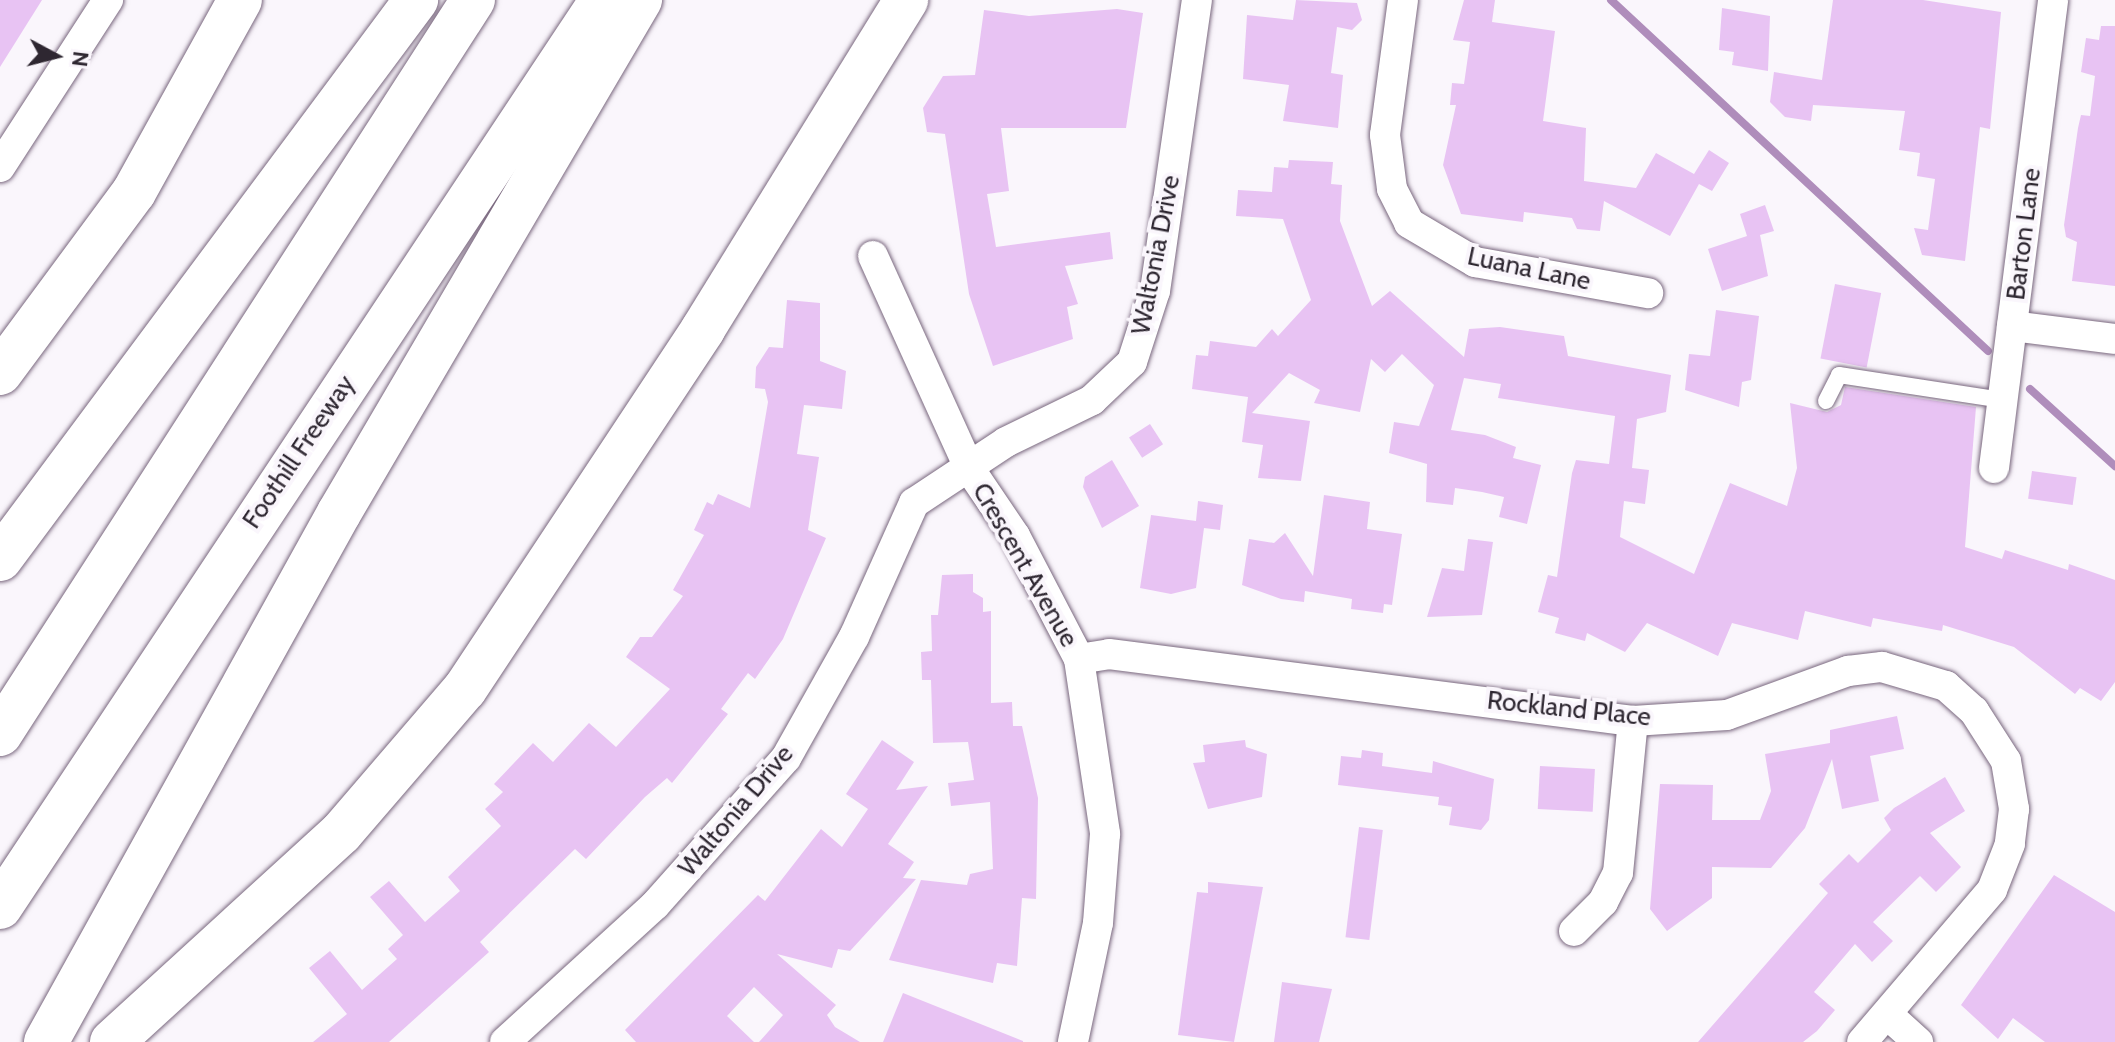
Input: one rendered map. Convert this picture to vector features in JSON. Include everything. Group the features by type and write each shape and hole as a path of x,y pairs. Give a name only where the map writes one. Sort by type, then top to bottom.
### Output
{"highway":[{"path":"0,373 134,192 240,0"},
{"path":"0,559 416,0"},
{"path":"0,734 473,0"},
{"name":"Foothill Freeway","path":"0,907 602,0"},
{"path":"46,1042 339,513 640,0"},
{"path":"112,1042 341,833 411,757 512,624 906,0"}],"street":[{"path":"0,167 108,0"},
{"name":"Waltonia Drive","path":"505,1042 655,905 786,758 854,637 914,503 969,468 1092,400 1132,362 1155,291 1197,0"},
{"name":"Luana Lane","path":"1403,0 1385,135 1392,189 1409,223 1475,262 1648,293"},
{"name":"Barton Lane","path":"1994,468 2053,0"},
{"path":"873,256 969,468"},
{"path":"2012,326 2115,339"},
{"name":"Crescent Avenue","path":"969,468 1015,536 1079,659 1105,834 1098,923 1073,1042"},
{"name":"Rockland Place","path":"1079,659 1109,654 1633,721 1727,715 1848,671 1882,667 1946,686 1974,711 2006,761 2014,809 2010,844 1992,890 1862,1042"},
{"path":"1574,931 1603,902 1618,873 1633,721"},
{"path":"1887,1014 1918,1042"}],"lane":[{"path":"1826,401 1839,375 2003,400"}],"building":[{"path":"0,0 42,0 0,67"},
{"path":"1296,0 1357,3 1362,20 1352,30 1337,27 1331,73 1343,75 1338,128 1283,121 1289,85 1243,79 1247,15 1293,20"},
{"path":"1464,0 1495,0 1492,22 1555,31 1543,121 1586,128 1584,181 1636,188 1656,153 1694,174 1709,150 1729,163 1712,191 1699,184 1670,236 1604,201 1600,231 1577,229 1572,218 1524,212 1523,222 1461,214 1443,165 1456,105 1450,105 1452,83 1464,84 1470,42 1453,40"},
{"path":"1833,0 1923,0 2001,12 1990,129 1980,127 1965,261 1922,255 1914,228 1928,230 1935,179 1917,176 1920,153 1899,150 1905,111 1813,105 1811,121 1785,117 1770,102 1774,72 1822,80"},
{"path":"1722,8 1770,16 1768,71 1732,65 1734,52 1719,50"},
{"path":"1117,9 1143,13 1126,128 1001,128 1009,191 987,194 996,247 1110,232 1113,259 1065,266 1078,304 1067,307 1073,339 993,366 969,294 945,134 927,132 923,108 943,76 975,75 984,10 1029,16"},
{"path":"2101,26 2115,26 2115,286 2072,281 2077,242 2066,237 2064,225 2078,128 2081,115 2090,116 2095,76 2081,72 2086,38 2099,40"},
{"path":"1289,160 1333,162 1331,184 1342,185 1340,221 1372,306 1390,291 1464,357 1469,329 1500,327 1564,336 1568,356 1671,375 1666,412 1637,419 1632,468 1649,470 1645,504 1624,501 1620,537 1694,574 1730,483 1787,506 1797,468 1790,403 1827,412 1841,405 1845,387 1976,407 1965,547 2002,559 2005,550 2068,570 2069,564 2115,580 2115,682 2101,701 2080,688 2075,694 2014,647 1943,625 1942,631 1873,618 1871,627 1805,611 1798,640 1732,623 1718,656 1647,623 1625,652 1587,633 1585,641 1555,633 1559,618 1538,612 1548,575 1557,577 1572,473 1576,460 1609,464 1615,416 1498,398 1501,384 1464,378 1451,430 1485,435 1516,447 1513,458 1541,465 1527,524 1499,517 1504,497 1482,492 1455,488 1453,505 1426,502 1427,464 1389,453 1394,422 1419,426 1434,385 1402,354 1385,372 1371,359 1360,412 1314,403 1320,390 1289,373 1252,413 1310,421 1301,481 1258,478 1263,445 1242,442 1248,397 1192,389 1196,355 1208,356 1210,341 1256,347 1272,329 1278,336 1311,300 1283,219 1236,216 1238,190 1272,192 1274,167 1288,168"},
{"path":"1765,205 1774,231 1760,235 1768,276 1722,291 1708,249 1747,236 1740,214"},
{"path":"1835,284 1881,293 1867,368 1820,359"},
{"path":"787,300 820,303 820,361 846,371 842,409 804,405 797,454 819,457 808,530 826,538 783,639 755,679 748,673 721,709 728,714 672,783 667,778 645,797 586,859 575,849 480,942 489,952 389,1042 313,1042 347,1014 309,968 330,951 362,990 397,959 388,949 403,935 370,897 389,881 425,922 460,891 448,877 501,826 485,809 503,792 494,784 533,743 553,762 589,723 616,747 670,689 626,657 640,637 652,637 683,596 673,590 704,535 694,530 707,502 713,505 718,494 750,508 768,402 765,389 755,388 756,367 769,347 783,348"},
{"path":"1716,310 1759,316 1751,380 1742,382 1739,407 1685,390 1689,354 1710,356"},
{"path":"1150,424 1163,444 1142,458 1129,438"},
{"path":"1112,460 1139,506 1102,528 1083,487 1085,477"},
{"path":"2032,471 2077,477 2073,505 2028,499"},
{"path":"1324,495 1370,502 1367,529 1402,534 1392,605 1384,604 1383,613 1351,609 1352,599 1305,591 1304,602 1281,599 1242,585 1249,539 1274,543 1285,533 1313,576"},
{"path":"1198,501 1223,505 1220,530 1204,528 1196,588 1171,594 1140,588 1151,515 1196,521"},
{"path":"1468,539 1493,542 1482,615 1427,617 1442,568 1464,571"},
{"path":"973,574 973,592 983,598 983,612 991,611 991,703 1012,702 1013,726 1022,726 1038,798 1036,899 1022,898 1017,966 997,963 993,983 889,960 921,880 967,885 970,874 993,869 990,802 951,806 948,783 974,780 968,742 933,743 931,680 922,680 921,652 932,651 931,615 938,615 942,575"},
{"path":"1897,716 1904,749 1870,756 1879,801 1842,809 1832,759 1805,828 1771,868 1712,867 1712,898 1667,931 1650,909 1660,784 1713,785 1712,820 1760,820 1771,791 1765,754 1830,743 1830,730"},
{"path":"882,740 914,762 896,790 928,786 888,844 914,862 903,878 916,879 850,951 838,949 832,968 777,954 836,1005 827,1015 835,1027 860,1042 759,1042 783,1015 754,987 727,1016 754,1042 636,1042 625,1030 758,895 765,901 821,829 842,847 868,809 846,794"},
{"path":"1245,740 1246,747 1267,754 1262,797 1208,809 1193,763 1205,762 1203,745"},
{"path":"1362,750 1383,753 1382,766 1432,773 1433,761 1494,779 1489,820 1481,830 1449,825 1452,807 1438,805 1439,797 1338,785 1341,756 1361,758"},
{"path":"1540,766 1595,769 1593,812 1538,809"},
{"path":"1945,777 1965,811 1930,833 1961,867 1936,892 1920,876 1873,922 1893,941 1872,962 1855,944 1814,992 1835,1010 1817,1031 1803,1042 1698,1042 1828,893 1819,884 1849,854 1858,863 1891,830 1884,818 1894,808"},
{"path":"1359,827 1383,830 1369,940 1345,937"},
{"path":"2054,875 2115,912 2115,1042 2045,1042 2013,1018 1998,1039 1961,1005"},
{"path":"1208,882 1263,887 1234,1042 1178,1035 1197,892 1208,893"},
{"path":"1282,982 1332,989 1319,1042 1274,1042"},
{"path":"903,993 1023,1041 1023,1042 883,1042"}],"waterway":[{"path":"1611,0 1988,351"},
{"path":"2030,389 2115,466"}]}
